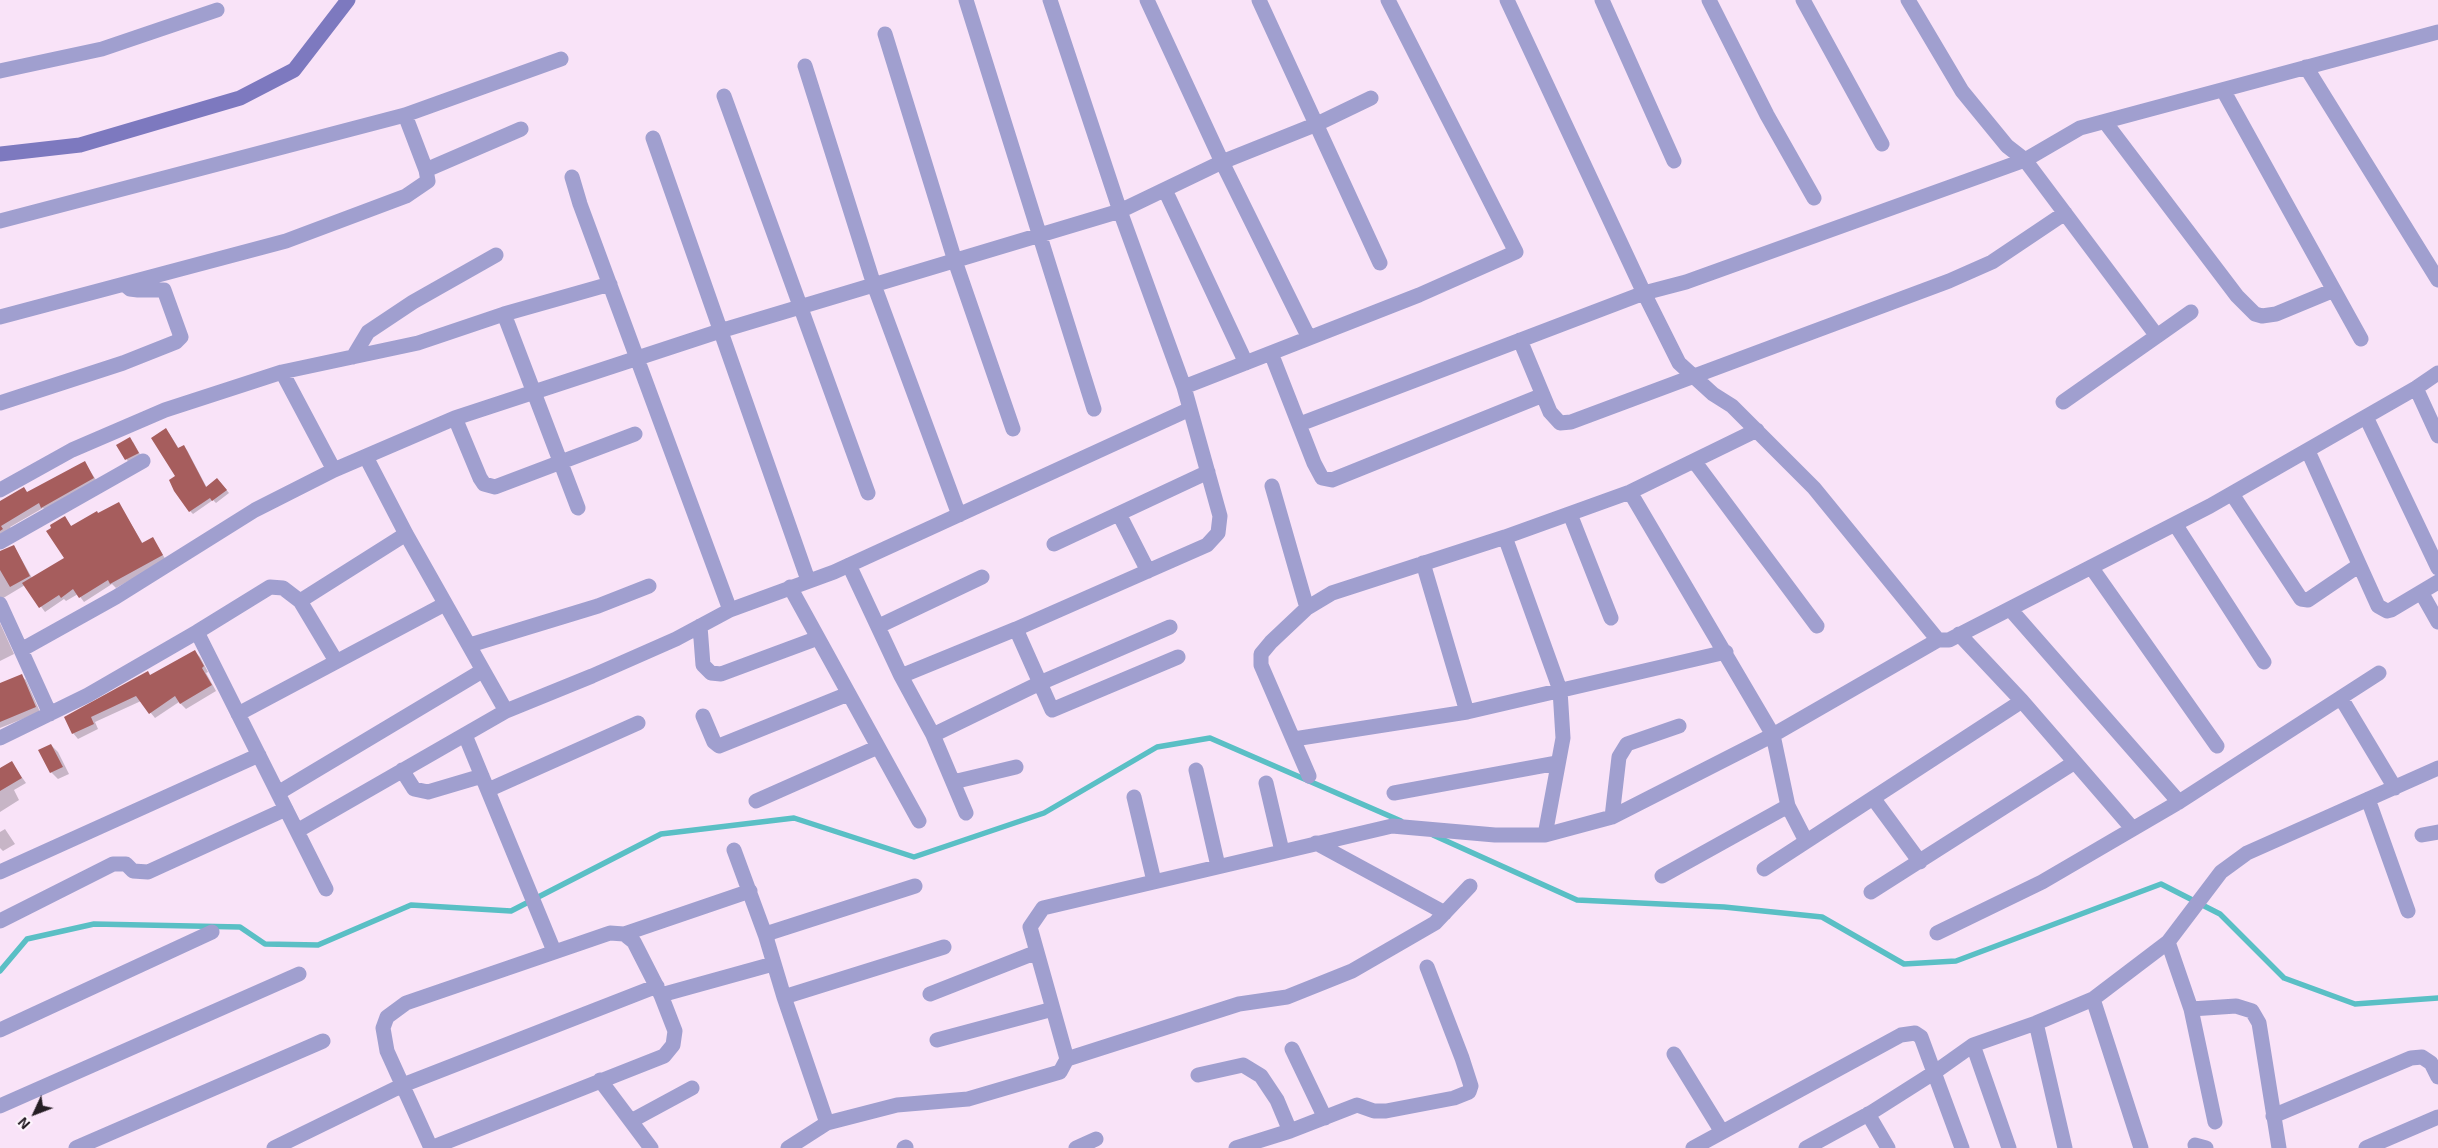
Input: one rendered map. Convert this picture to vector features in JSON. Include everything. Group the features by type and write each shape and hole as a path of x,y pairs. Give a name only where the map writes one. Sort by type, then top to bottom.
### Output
{"street":[{"path":"0,154 80,145 240,98 294,70 348,0"},
{"path":"966,0 1038,236 1094,409"},
{"path":"902,676 1016,629 1207,545 1218,533 1220,516 1184,387 1120,211 1050,0"},
{"path":"1147,0 1222,162 1309,338"},
{"path":"1259,0 1380,263"},
{"path":"1184,387 1419,295 1516,252 1388,0"},
{"path":"1507,0 1644,293 1679,363 1713,394 1732,406 1814,488 1938,640"},
{"path":"1602,0 1674,161"},
{"path":"1709,0 1767,115 1814,198"},
{"path":"1803,0 1882,144"},
{"path":"1908,0 1962,91 2007,146 2025,160 2157,336"},
{"path":"0,71 102,49 217,10"},
{"path":"1300,424 1644,293 1686,282 2025,160 2080,128 2438,32"},
{"path":"885,34 955,261 1013,429"},
{"path":"0,221 405,115 562,60"},
{"path":"805,66 874,285 960,515"},
{"path":"2306,67 2438,280"},
{"path":"2223,90 2361,339"},
{"path":"724,96 868,492"},
{"path":"21,650 116,597 255,510 334,470 455,418 720,331 1120,211 1222,162 1317,124 1371,98"},
{"path":"0,317 286,241 406,196 428,181 426,170 405,115"},
{"path":"2104,122 2237,296 2255,314 2262,316 2276,314 2334,290"},
{"path":"426,170 521,129"},
{"path":"653,138 808,580"},
{"path":"572,177 730,610"},
{"path":"1165,190 1246,362"},
{"path":"1520,340 1550,412 1560,423 1571,422 1691,375 1949,281 1992,262 2065,213"},
{"path":"353,357 368,332 413,302 496,255"},
{"path":"0,403 123,364 176,342 180,337 164,290 130,289 124,284"},
{"path":"0,490 72,450 165,410 282,372 418,342 504,314 610,284"},
{"path":"2063,402 2191,312"},
{"path":"504,314 578,508"},
{"path":"1271,353 1314,463 1322,478 1332,480 1543,395"},
{"path":"282,372 334,470"},
{"path":"1067,1059 1030,927 1043,908 1392,826 1495,835 1545,835 1612,817 1773,735 1938,640 1949,640 2232,494 2416,388 2438,373"},
{"path":"2416,388 2438,436"},
{"path":"297,831 506,711 592,676 730,610 849,566 1190,409"},
{"path":"2366,417 2438,568"},
{"path":"455,418 484,484 496,487 634,434"},
{"path":"1309,776 1261,664 1261,654 1307,608 1332,593 1504,537 1630,492 1757,430"},
{"path":"2308,450 2372,598 2378,606 2387,611 2438,582"},
{"path":"366,457 406,534 506,711"},
{"path":"1694,460 1817,626"},
{"path":"0,542 143,461"},
{"path":"1054,544 1208,472"},
{"path":"1272,486 1307,608"},
{"path":"1630,492 1726,652 1773,735 1788,806 1806,841"},
{"path":"2232,494 2301,599 2308,600 2358,566"},
{"path":"1120,514 1148,571"},
{"path":"1570,514 1611,618"},
{"path":"2175,524 2264,662"},
{"path":"300,602 406,534"},
{"path":"1504,537 1560,690 1563,738 1545,835"},
{"path":"1423,563 1467,712"},
{"path":"849,566 933,735 966,813"},
{"path":"2091,567 2217,746"},
{"path":"879,626 982,577"},
{"path":"0,738 50,714 197,632 270,586 283,588 300,602 336,661"},
{"path":"470,645 598,606 649,586"},
{"path":"790,588 919,821"},
{"path":"2421,592 2438,622"},
{"path":"0,604 50,714"},
{"path":"238,714 445,604"},
{"path":"2010,609 2179,802"},
{"path":"700,626 703,665 711,673 721,674 818,638"},
{"path":"933,735 1040,684 1170,627"},
{"path":"1016,629 1052,710 1178,657"},
{"path":"197,632 326,889"},
{"path":"1959,634 2022,701 2132,828"},
{"path":"1294,739 1467,712 1726,652"},
{"path":"278,793 482,671"},
{"path":"1937,933 2042,882 2179,802 2380,673"},
{"path":"703,716 714,742 719,746 848,694"},
{"path":"2341,698 2395,788"},
{"path":"1764,869 2022,701"},
{"path":"488,790 638,723"},
{"path":"1612,817 1618,756 1627,744 1679,726"},
{"path":"465,735 554,951"},
{"path":"756,801 878,747"},
{"path":"0,872 259,755"},
{"path":"1871,892 2075,762"},
{"path":"1394,793 1557,763"},
{"path":"953,782 1016,767"},
{"path":"1806,1148 1868,1114 1935,1072 1973,1045 2036,1023 2093,999 2168,942 2221,872 2247,853 2438,768"},
{"path":"402,770 414,789 428,792 482,776"},
{"path":"1196,770 1218,866"},
{"path":"1266,783 1282,851"},
{"path":"1134,796 1154,881"},
{"path":"1872,798 1920,862"},
{"path":"2368,799 2408,911"},
{"path":"1662,876 1788,806"},
{"path":"0,921 113,864 126,864 133,871 148,872 286,809"},
{"path":"2422,835 2438,832"},
{"path":"1316,843 1445,913"},
{"path":"734,850 766,937 773,964 827,1123"},
{"path":"766,937 772,932 915,886"},
{"path":"788,1148 827,1123 897,1105 968,1099 1013,1087 1060,1072 1067,1059 1239,1004 1287,997 1315,987 1352,971 1435,923 1470,886"},
{"path":"624,934 634,942 659,991 675,1031 673,1045 664,1056 431,1148 387,1051 383,1028 387,1017 406,1003 554,951 610,932 624,934 750,892"},
{"path":"0,1030 212,932"},
{"path":"2168,942 2191,1009 2215,1122"},
{"path":"784,997 944,947"},
{"path":"930,994 1037,952"},
{"path":"274,1148 402,1085 659,991 773,964"},
{"path":"1236,1148 1290,1131 1358,1105 1374,1111 1386,1112 1454,1098 1469,1092 1471,1086 1462,1058 1427,967"},
{"path":"0,1106 299,974"},
{"path":"2093,999 2141,1148"},
{"path":"2191,1009 2236,1006 2252,1011 2259,1023 2279,1148"},
{"path":"938,1040 1053,1010"},
{"path":"2036,1023 2064,1148"},
{"path":"1693,1148 1902,1035 1915,1033 1921,1037 1962,1148"},
{"path":"76,1148 323,1041"},
{"path":"1973,1045 2009,1148"},
{"path":"1292,1049 1326,1118"},
{"path":"1674,1054 1722,1132"},
{"path":"2273,1116 2411,1058 2422,1057 2430,1063 2438,1077"},
{"path":"1198,1075 1243,1065 1261,1076 1277,1100 1290,1131"},
{"path":"600,1080 651,1148"},
{"path":"631,1121 692,1088"},
{"path":"1868,1114 1888,1148"},
{"path":"2366,1148 2438,1117"},
{"path":"1076,1148 1096,1139"}],"building":[{"path":"166,428 178,448 184,445 206,487 217,478 227,490 212,501 210,498 189,512 174,491 169,480 175,476 151,438"},
{"path":"130,437 139,453 125,460 116,445"},
{"path":"85,461 94,478 41,508 39,503 1,526 3,529 0,531 0,501 24,487 27,492"},
{"path":"119,502 142,543 153,537 163,555 110,584 108,580 79,598 73,589 61,598 59,595 39,608 22,583 64,558 46,531 51,528 50,525 65,516 71,526 97,511 98,513"},
{"path":"14,545 30,576 10,587 0,570 0,551"},
{"path":"195,650 204,666 202,668 212,685 180,704 175,696 149,714 136,696 91,717 94,724 72,734 64,717 148,671 150,675"},
{"path":"22,674 36,707 0,722 0,683"},
{"path":"51,744 63,767 50,773 38,750"},
{"path":"12,761 22,778 0,791 0,768"}],"waterway":[{"path":"0,971 27,939 94,924 240,927 265,944 318,945 411,905 511,911 661,834 794,818 914,857 1044,813 1157,747 1210,738 1401,821"},
{"path":"1433,835 1577,900 1724,907 1822,917 1904,964 1956,961 2161,884 2220,914 2284,978 2355,1004 2438,998"}]}
